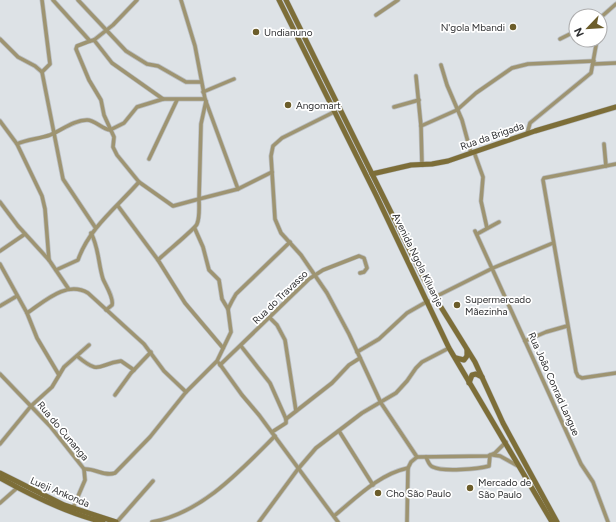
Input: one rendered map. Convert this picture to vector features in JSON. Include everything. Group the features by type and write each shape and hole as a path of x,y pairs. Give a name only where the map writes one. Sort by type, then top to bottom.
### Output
{"main road":[{"name":"Avenida Ngola Kiluanje","path":"279,0 428,301 449,348 469,384 524,472 552,522"},
{"name":"Avenida Ngola Kiluanje","path":"286,0 435,297 467,349 519,454 558,522"},
{"name":"Rua da Brigada","path":"372,174 411,165 440,163 527,134 616,108"},
{"path":"455,358 464,360 467,356 467,349"},
{"path":"469,384 469,379 472,376 478,374 482,378"},
{"name":"Lueji Ankonda","path":"0,473 43,496 73,508 116,522"},
{"path":"0,478 17,488 62,508 103,522"},
{"path":"546,513 546,522"}],"street":[{"path":"42,0 50,64 42,72"},
{"path":"53,0 112,63 163,99"},
{"path":"78,0 126,51 147,64 158,66 186,82 201,82"},
{"path":"181,0 195,46 205,100 238,189"},
{"path":"376,15 398,0"},
{"path":"135,1 107,31 92,41 77,46 76,49 89,80 101,100 114,138 114,150 139,182 173,206 238,189 272,172"},
{"path":"608,11 616,4"},
{"path":"560,39 568,35"},
{"path":"0,40 18,57 35,66 42,72 63,179 95,227"},
{"path":"527,134 530,123 591,73 596,48"},
{"path":"421,126 457,110 476,93 512,68 528,64 616,63"},
{"path":"441,65 447,85 483,177 480,201 487,228 499,222"},
{"path":"416,76 421,126 422,165"},
{"path":"203,92 234,80"},
{"path":"17,144 54,133 85,120 91,120 110,130 124,122 136,107 145,103 163,99 205,100"},
{"path":"149,159 177,100"},
{"path":"158,260 173,245 195,229 199,217 201,124 205,100"},
{"path":"394,107 419,100"},
{"path":"334,112 275,143 271,156 275,219 281,233 315,274 341,318 381,403 417,457"},
{"path":"0,120 17,144 44,202 49,260"},
{"path":"604,144 606,166"},
{"path":"616,164 543,179 567,326 574,365 578,376 587,378 616,373"},
{"path":"56,270 78,260 80,251 95,227 118,206 139,182"},
{"path":"0,202 25,234 49,260 68,288"},
{"path":"118,206 158,260 185,303 222,348"},
{"name":"Rua João Conrad Langue","path":"487,228 476,232 494,268 525,341 581,464 593,482 608,522"},
{"path":"84,469 92,469 108,475 115,473 150,437 186,392 217,361 231,332 228,310 222,299 218,280 209,270 195,229"},
{"path":"91,233 99,251 103,278 113,303 106,310"},
{"path":"0,251 25,234"},
{"path":"228,310 236,294 290,242"},
{"path":"435,297 494,268 553,243"},
{"name":"Rua do Travasso","path":"220,365 241,346 277,308 315,274 359,256 364,258 367,268 364,272 360,273"},
{"path":"0,264 27,313 37,338 60,375"},
{"path":"27,313 68,288 78,288 88,293 151,352 164,371 186,392"},
{"path":"0,306 17,296"},
{"path":"357,352 379,339 407,313 428,301"},
{"path":"269,317 277,325 285,340 296,411"},
{"path":"525,341 546,332 567,326"},
{"path":"0,444 31,406 48,391 64,367 89,345"},
{"path":"241,346 270,383 286,419"},
{"path":"259,522 298,469 316,448 362,413 381,403 402,388 418,365 449,348"},
{"path":"115,395 134,370 151,352"},
{"path":"78,356 94,367 102,368 121,361 134,370"},
{"path":"152,522 177,516 209,496 246,465 273,434 286,423 286,419 332,383 349,365 360,358"},
{"path":"217,361 338,522"},
{"name":"Rua do Cunanga","path":"0,374 50,426 84,469 85,480 73,508"},
{"path":"339,431 373,485"},
{"path":"426,457 430,465 436,468 468,469 489,466 491,455 506,442"},
{"path":"407,522 408,468 411,462 417,457 491,455 509,460 524,472"},
{"path":"334,516 389,474 408,468"},
{"path":"116,522 153,481"},
{"path":"0,503 17,488"}],"place":[{"name":"N'gola Mbandi","path":"513,27"},
{"name":"Undianuno","path":"256,32"},
{"name":"Angomart","path":"288,105"},
{"name":"Supermercado Mãezinha","path":"457,305"},
{"name":"Mercado de São Paulo","path":"470,488"},
{"name":"Cho São Paulo","path":"378,493"}]}
